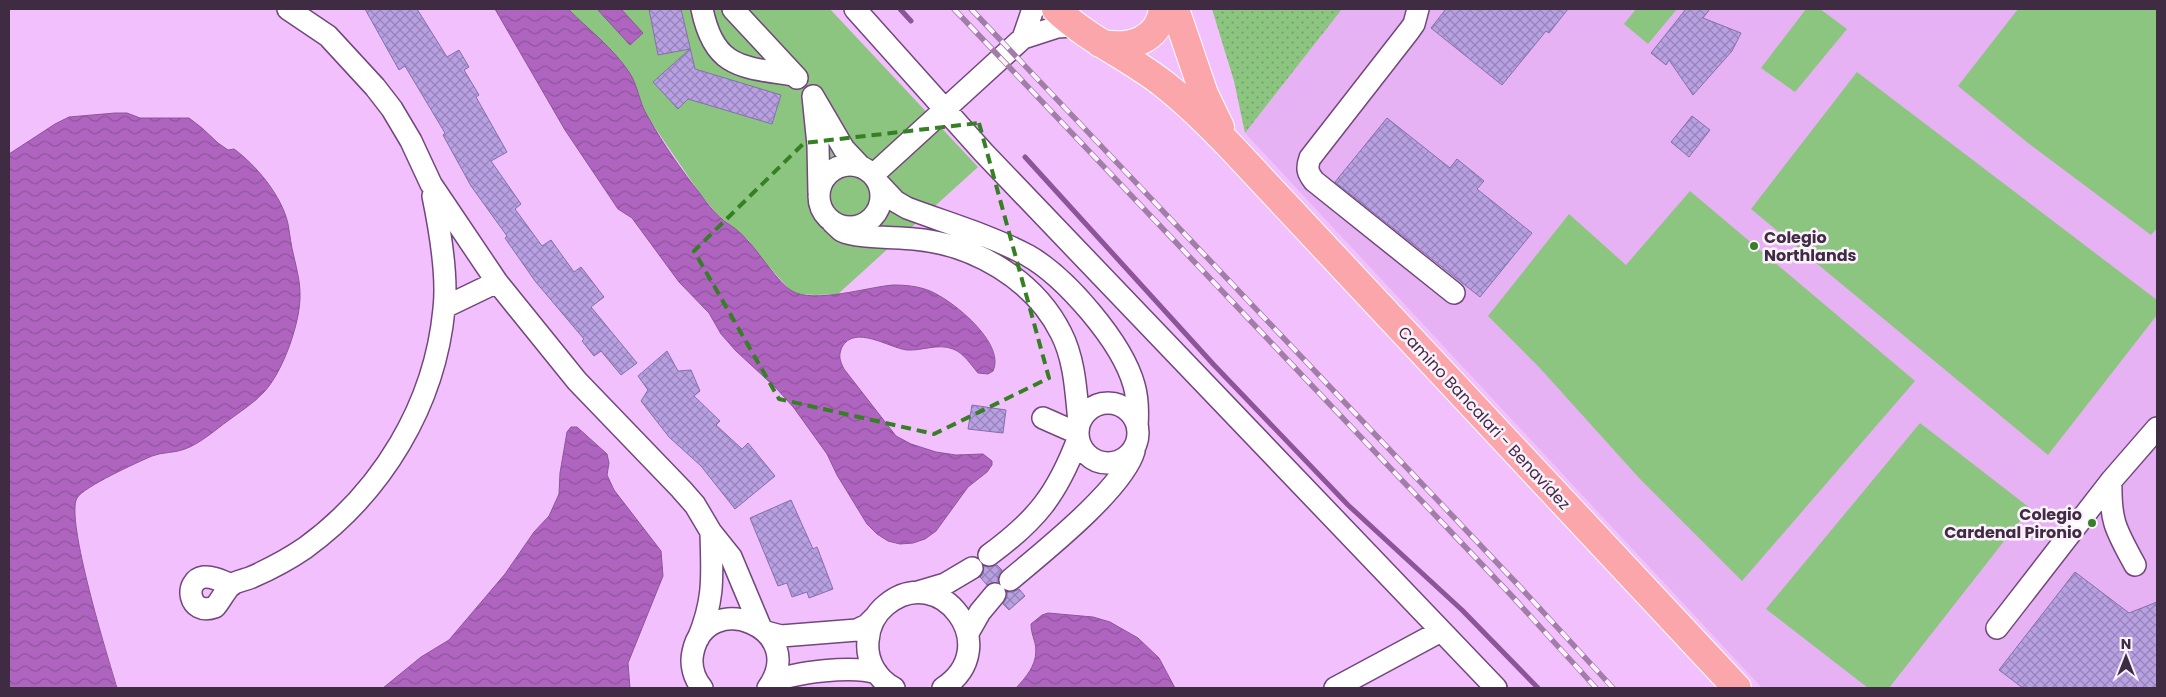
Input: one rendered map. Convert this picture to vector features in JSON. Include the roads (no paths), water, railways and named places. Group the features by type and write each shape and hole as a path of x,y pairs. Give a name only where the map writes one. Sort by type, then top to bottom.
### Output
{"main road":[{"path":"1099,42 1123,46 1131,45 1146,38 1157,26 1163,9"},
{"name":"Camino Bancalari - Benavídez","path":"1175,9 1211,112 1232,148"},
{"path":"1194,9 1200,42 1200,79"},
{"name":"Camino Bancalari - Benavídez","path":"1065,18 1164,84 1198,114 1232,148 1737,688"}],"street":[{"path":"288,9 331,39 354,62 392,108 411,141 431,184 497,282 577,381 681,488 695,505 710,532 731,556 763,629 777,652 777,667 770,685"},
{"path":"316,9 331,39"},
{"path":"702,9 710,39 718,52 744,67 793,74"},
{"path":"732,9 813,96 844,148 896,202 907,208 1002,243 1028,256 1068,288 1107,333 1126,366 1134,385 1138,406 1137,434 1131,453 1122,460 1106,463 1090,458 1082,449 1078,432 1073,374 1062,334 1034,295 1012,276 990,262 951,246 917,239 852,234 842,230 824,214 819,197 817,174 818,145 813,96"},
{"path":"855,9 991,160 1496,688"},
{"path":"1023,38 1033,9"},
{"path":"1418,9 1414,24 1409,32 1310,158 1307,166 1308,173 1314,181 1454,293"},
{"path":"871,175 1023,38 1058,27 1065,18"},
{"path":"819,197 823,180 832,171 848,165 871,175 882,196 880,207 870,221 855,228 833,223"},
{"path":"232,585 275,566 304,548 343,516 386,468 404,437 432,373 440,342 445,307 440,229 431,184"},
{"path":"445,307 497,282"},
{"path":"989,555 1017,535 1036,516 1050,498 1061,479 1078,432 1089,409 1099,404 1110,402 1120,405 1130,412 1137,434 1126,468 1107,492 1010,580"},
{"path":"1043,418 1078,432"},
{"path":"1997,628 2112,481 2157,428"},
{"path":"2112,481 2110,505 2114,524 2135,564"},
{"path":"701,687 693,671 692,662 695,646 710,603 712,581 710,532"},
{"path":"1017,535 1038,556"},
{"path":"698,639 715,623 730,618 746,620 781,636 857,630 867,625 888,603 916,592 945,584 972,568"},
{"path":"916,592 933,595 949,604 961,617 968,633 969,642 966,661 957,677 943,688"},
{"path":"968,633 980,612 994,594"},
{"path":"875,617 868,636 867,645 872,665 877,673 894,688"},
{"path":"1336,688 1441,631"},
{"path":"770,685 797,674 861,669 877,673"}],"water":[{"path":"495,9 568,9 600,39 629,72 645,112 673,157 707,203 752,245 775,275 792,291 802,295 814,296 841,294 893,285 916,287 940,296 975,324 992,348 995,360 993,371 988,374 978,373 961,353 947,347 907,350 873,339 855,337 848,340 840,353 844,369 896,436 911,444 936,452 956,455 983,454 992,461 992,465 987,472 968,487 936,531 925,539 913,543 900,544 888,541 867,524 837,475 827,454 794,408 777,389 736,351 721,334 709,313 679,282 632,218 618,209 565,130"},
{"path":"597,9 621,9 643,33 630,45"},
{"path":"127,113 140,118 189,118 228,150 234,149 259,172 274,192 285,213 297,271 300,305 290,346 278,372 264,392 252,403 197,443 181,450 145,459 100,481 81,493 77,498 75,511 82,559 117,688 9,688 9,154 69,117"},
{"path":"571,427 577,427 607,454 609,463 607,475 614,490 661,551 663,576 628,663 630,688 383,688 421,657 449,640 505,574 534,532 549,516 559,494 560,473 567,432"},
{"path":"1048,613 1093,617 1110,622 1138,638 1159,658 1175,688 1016,688 1032,668 1034,662 1036,650 1031,624 1042,615"}],"waterway":[{"path":"900,9 911,21"},
{"path":"1025,157 1214,365 1348,505 1462,610 1538,688"}],"railway":[{"path":"954,9 1511,595 1596,688"},
{"path":"971,9 1521,588 1613,688"}],"place":[{"name":"Colegio Northlands","path":"1754,246"},
{"name":"Colegio Cardenal Pironio","path":"2092,523"}]}
